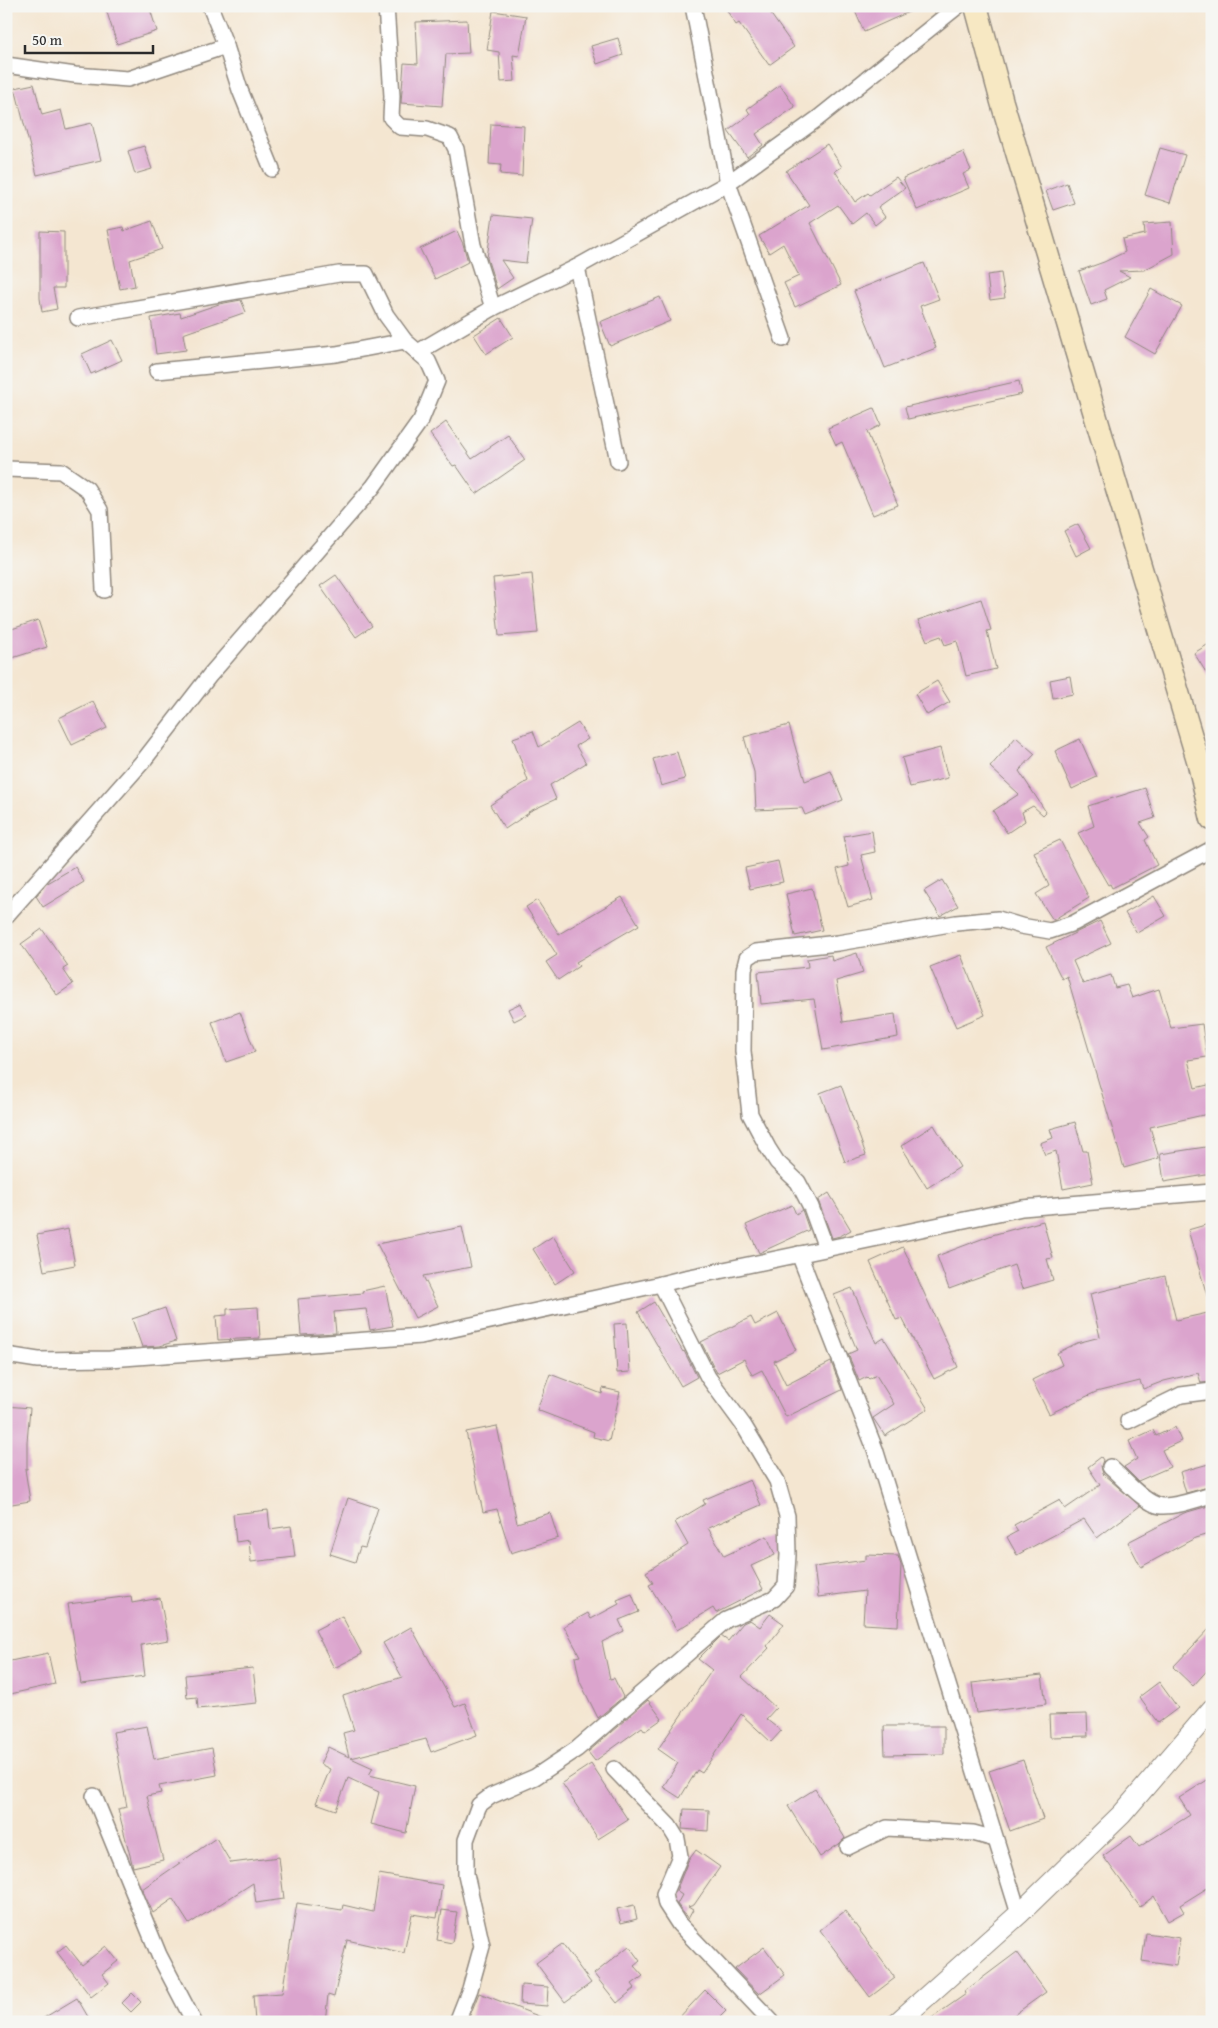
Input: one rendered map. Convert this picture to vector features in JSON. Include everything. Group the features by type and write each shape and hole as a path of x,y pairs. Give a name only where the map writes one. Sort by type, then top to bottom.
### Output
{"main road":[{"path":"976,6 1005,112 1198,760 1212,819"}],"street":[{"path":"210,6 226,46 237,83 272,168"},
{"path":"386,6 392,96 391,118 400,127 427,129 450,137 456,149 473,245 493,308"},
{"path":"693,6 728,183 783,339"},
{"path":"418,352 493,308 577,267 728,183 817,119 958,6"},
{"path":"6,66 75,75 128,79 226,46"},
{"path":"577,267 618,461"},
{"path":"6,916 144,760 210,675 373,487 421,420 437,381 428,361 404,340 386,315 366,274 339,274 78,318"},
{"path":"157,371 336,354 404,340"},
{"path":"6,469 61,471 87,490 100,510 104,590"},
{"path":"826,1248 811,1207 798,1182 777,1162 750,1114 743,1051 744,970 747,958 756,952 838,943 956,923 998,919 1021,926 1050,931 1074,923 1212,849"},
{"path":"6,1355 38,1360 110,1359 421,1336 826,1248 1022,1208 1212,1192"},
{"path":"799,1254 875,1449 1019,1914"},
{"path":"457,2022 470,1989 482,1946 466,1874 466,1840 478,1805 491,1796 534,1777 576,1749 726,1620 774,1598 786,1586 788,1555 787,1516 777,1481 744,1426 708,1377 662,1284"},
{"path":"1128,1421 1181,1395 1212,1391"},
{"path":"1110,1468 1147,1500 1160,1506 1212,1495"},
{"path":"898,2022 1019,1914 1122,1814 1212,1709"},
{"path":"614,1769 669,1826 677,1838 680,1856 664,1894 666,1904 679,1924 772,2022"},
{"path":"94,1796 159,1955 194,2022"},
{"path":"848,1847 887,1828 973,1833 995,1839"}],"building":[{"path":"105,6 149,6 157,31 117,44"},
{"path":"724,6 765,6 794,47 769,65 739,23 736,25"},
{"path":"853,6 922,6 864,32"},
{"path":"493,11 526,16 519,56 513,55 515,81 501,82 499,52 487,50"},
{"path":"467,20 469,53 446,54 442,106 401,103 404,63 418,64 416,22"},
{"path":"618,38 623,55 597,64 591,46"},
{"path":"34,84 42,115 61,110 66,129 92,123 101,160 37,175 15,88"},
{"path":"780,85 795,107 756,134 763,145 747,157 728,131 750,114 747,109"},
{"path":"491,124 524,126 522,176 500,174 501,165 489,164"},
{"path":"827,144 842,167 835,171 855,202 868,193 870,195 896,177 905,188 878,207 885,217 875,225 866,213 852,224 838,205 810,223 841,285 795,307 784,283 799,276 783,244 769,253 759,236 809,205 786,171"},
{"path":"144,146 152,169 135,174 128,151"},
{"path":"1160,148 1185,155 1170,203 1145,195"},
{"path":"963,152 971,170 963,174 969,188 917,210 903,178"},
{"path":"1067,183 1074,203 1053,210 1046,191"},
{"path":"493,215 532,219 526,263 501,260 513,278 497,289 487,258"},
{"path":"152,221 162,249 130,260 135,286 120,289 108,230 123,227 124,231"},
{"path":"1172,222 1174,254 1144,270 1119,271 1130,277 1104,290 1107,299 1091,305 1079,271 1125,252 1122,239 1145,234 1144,224"},
{"path":"40,231 64,232 64,288 53,288 57,309 42,312 40,298"},
{"path":"457,231 468,262 435,279 420,249"},
{"path":"924,263 939,299 920,306 936,348 885,368 854,291"},
{"path":"1001,273 1005,298 990,300 987,275"},
{"path":"1151,289 1182,306 1155,354 1125,337"},
{"path":"660,297 670,321 610,346 600,322"},
{"path":"241,300 246,312 183,334 186,350 156,354 151,318 180,313 181,317 219,304"},
{"path":"501,318 513,337 486,354 474,335"},
{"path":"112,340 122,360 91,374 82,354"},
{"path":"1019,381 1022,394 908,419 905,407"},
{"path":"874,408 881,425 867,432 898,505 873,515 842,442 836,445 828,428"},
{"path":"446,422 472,459 508,435 525,460 476,494 456,465 453,466 430,434"},
{"path":"1078,524 1091,548 1076,556 1064,531"},
{"path":"532,574 538,633 499,636 493,578"},
{"path":"336,575 372,626 356,637 320,586"},
{"path":"981,599 991,630 987,631 996,669 966,676 957,641 945,645 941,636 927,641 918,620"},
{"path":"38,620 47,647 6,660 6,631"},
{"path":"1212,642 1212,682 1194,653"},
{"path":"1070,676 1073,694 1053,698 1050,680"},
{"path":"937,681 950,702 927,715 915,694"},
{"path":"93,701 107,728 72,745 59,718"},
{"path":"578,723 588,739 576,746 586,763 550,785 556,799 528,812 505,829 490,805 528,781 513,738 533,731 539,747"},
{"path":"789,725 805,781 831,771 843,800 805,815 802,808 756,810 754,772 744,737"},
{"path":"1016,737 1035,754 1019,771 1046,812 1043,815 1033,806 1022,812 1025,821 1007,833 993,811 1019,794 990,767"},
{"path":"1080,739 1097,777 1072,789 1055,751"},
{"path":"940,748 948,778 910,787 902,758"},
{"path":"677,752 685,779 661,786 653,759"},
{"path":"1145,788 1155,818 1140,823 1149,837 1145,840 1157,865 1112,888 1110,884 1108,885 1078,833 1094,826 1088,806"},
{"path":"872,831 875,852 861,855 873,900 848,907 837,869 849,866 844,836"},
{"path":"1060,840 1089,898 1053,920 1036,894 1049,886 1034,852"},
{"path":"778,861 783,882 750,889 745,868"},
{"path":"75,867 84,882 43,907 36,896 46,884"},
{"path":"942,880 958,906 940,916 924,891"},
{"path":"812,888 822,930 795,936 786,894"},
{"path":"1154,896 1166,916 1137,933 1125,913"},
{"path":"622,897 639,925 576,962 579,966 558,980 546,962 557,955 526,907 537,900 559,934"},
{"path":"1100,921 1111,943 1073,961 1083,984 1111,975 1115,988 1127,985 1132,998 1159,989 1171,1028 1202,1024 1207,1057 1188,1060 1195,1088 1208,1085 1212,1103 1212,1113 1150,1127 1159,1158 1124,1168 1067,976 1062,979 1046,947"},
{"path":"42,929 68,966 63,969 73,984 57,995 21,944"},
{"path":"857,953 863,973 836,981 843,1022 895,1014 898,1037 823,1050 814,999 761,1004 758,972 808,967 807,959 831,955 832,961"},
{"path":"961,955 985,1015 956,1027 930,967"},
{"path":"521,1003 526,1015 514,1021 508,1009"},
{"path":"240,1012 255,1052 226,1062 212,1022"},
{"path":"841,1085 866,1155 845,1162 820,1093"},
{"path":"1075,1122 1083,1151 1087,1151 1093,1183 1063,1189 1056,1151 1045,1155 1040,1143 1053,1138 1050,1129"},
{"path":"934,1125 960,1167 927,1188 901,1146"},
{"path":"1212,1146 1212,1174 1164,1182 1160,1154"},
{"path":"829,1193 851,1230 832,1238 818,1200"},
{"path":"792,1205 796,1214 802,1210 809,1230 759,1253 746,1225"},
{"path":"1043,1221 1053,1258 1047,1259 1053,1280 1022,1289 1014,1265 949,1289 937,1256 992,1235"},
{"path":"1212,1223 1212,1298 1208,1299 1188,1230"},
{"path":"462,1227 471,1267 423,1276 438,1306 415,1318 377,1244"},
{"path":"68,1229 75,1265 44,1271 37,1235"},
{"path":"553,1236 575,1271 555,1284 533,1249"},
{"path":"903,1247 958,1367 934,1379 902,1318 896,1320 870,1262"},
{"path":"1165,1276 1176,1320 1212,1312 1212,1382 1201,1383 1198,1373 1164,1381 1143,1389 1140,1381 1096,1392 1049,1414 1032,1380 1062,1365 1057,1353 1077,1343 1100,1337 1090,1294"},
{"path":"385,1286 393,1326 370,1330 366,1309 334,1312 336,1333 301,1335 298,1299 363,1293 362,1291"},
{"path":"852,1288 876,1343 884,1338 928,1409 885,1436 873,1418 894,1404 876,1375 859,1381 848,1354 857,1350 834,1295"},
{"path":"654,1302 684,1351 697,1377 681,1386 638,1312"},
{"path":"258,1307 260,1338 218,1340 216,1316 227,1315 227,1309"},
{"path":"165,1308 176,1341 160,1346 142,1347 132,1319"},
{"path":"778,1313 796,1350 774,1361 786,1385 831,1362 842,1390 786,1417 762,1370 752,1375 744,1359 717,1373 701,1342 751,1317 755,1325"},
{"path":"627,1323 630,1372 617,1373 614,1324"},
{"path":"550,1374 602,1394 603,1388 620,1392 609,1441 593,1437 594,1432 537,1410"},
{"path":"6,1406 30,1408 27,1469 25,1469 30,1501 6,1505"},
{"path":"497,1426 517,1523 550,1513 558,1538 511,1553 497,1509 483,1512 466,1432"},
{"path":"1175,1427 1181,1441 1162,1450 1170,1467 1138,1481 1124,1467 1137,1459 1129,1441 1153,1430 1156,1436"},
{"path":"1101,1457 1103,1460 1101,1466 1103,1474 1140,1506 1097,1538 1084,1519 1017,1555 1007,1537 1018,1531 1014,1525 1060,1500 1065,1509 1100,1485 1088,1467"},
{"path":"1212,1463 1212,1486 1186,1493 1180,1472"},
{"path":"750,1480 761,1505 708,1528 724,1556 767,1536 775,1555 751,1566 763,1589 716,1613 713,1608 677,1630 649,1585 653,1583 646,1572 688,1545 675,1522 705,1504 703,1500"},
{"path":"348,1498 378,1508 365,1548 360,1547 355,1562 330,1554"},
{"path":"1212,1505 1212,1533 1195,1538 1141,1567 1128,1542 1184,1513"},
{"path":"268,1510 270,1529 291,1526 295,1557 251,1562 249,1540 236,1542 233,1514"},
{"path":"866,1555 898,1556 901,1565 898,1626 863,1624 865,1591 818,1597 814,1567 866,1560"},
{"path":"632,1594 639,1612 619,1620 624,1631 602,1642 610,1679 614,1678 623,1697 598,1718 580,1682 575,1657 580,1656 564,1626 588,1613 591,1619 619,1604 617,1600"},
{"path":"131,1596 132,1603 160,1598 168,1640 141,1645 145,1676 81,1684 68,1604"},
{"path":"770,1614 784,1624 767,1646 769,1648 742,1677 776,1708 766,1719 781,1731 771,1742 741,1714 702,1773 697,1770 680,1798 663,1787 678,1763 658,1749 712,1670 698,1659 721,1636 728,1641 743,1623 750,1620 760,1627"},
{"path":"342,1616 362,1654 334,1668 315,1630"},
{"path":"1212,1626 1212,1665 1193,1686 1173,1667"},
{"path":"411,1627 455,1707 465,1703 477,1735 431,1752 426,1739 351,1758 373,1768 369,1775 415,1786 406,1833 371,1824 379,1792 348,1778 336,1810 316,1803 330,1769 320,1764 328,1747 349,1757 343,1733 354,1730 343,1696 402,1677 383,1643"},
{"path":"48,1653 55,1684 6,1695 6,1662"},
{"path":"253,1668 257,1703 198,1709 197,1697 187,1698 185,1675"},
{"path":"1042,1675 1046,1704 976,1713 972,1683"},
{"path":"1159,1682 1178,1708 1158,1723 1139,1697"},
{"path":"648,1700 662,1719 645,1731 642,1727 595,1761 588,1752"},
{"path":"1087,1714 1088,1736 1050,1737 1049,1715"},
{"path":"147,1726 154,1759 212,1748 217,1775 159,1786 161,1793 147,1796 163,1860 133,1867 118,1809 127,1807 113,1732"},
{"path":"884,1726 944,1726 944,1754 885,1755"},
{"path":"1023,1760 1043,1819 1010,1831 989,1771"},
{"path":"591,1764 628,1820 598,1839 562,1783"},
{"path":"1212,1777 1212,1885 1180,1905 1184,1912 1168,1921 1154,1896 1140,1907 1103,1856 1131,1836 1139,1847 1190,1815 1179,1798"},
{"path":"815,1789 845,1838 820,1857 788,1806"},
{"path":"684,1809 709,1810 708,1831 682,1829"},
{"path":"216,1838 231,1863 279,1857 284,1899 256,1903 253,1883 189,1924 173,1899 153,1913 142,1889"},
{"path":"696,1850 720,1867 694,1905 688,1907 693,1910 688,1919 677,1904 682,1895 676,1891 688,1861"},
{"path":"379,1874 442,1885 437,1918 412,1914 404,1953 347,1940 334,1997 328,1995 325,2022 307,2022 308,2020 255,2022 253,1995 282,1993 297,1903 342,1910 343,1905 373,1912"},
{"path":"634,1905 637,1919 621,1923 617,1909"},
{"path":"442,1910 457,1912 452,1943 437,1940"},
{"path":"845,1911 895,1978 870,1997 820,1930"},
{"path":"1146,1933 1180,1938 1176,1966 1142,1961"},
{"path":"562,1944 591,1983 565,2002 536,1963"},
{"path":"66,1945 82,1965 106,1946 118,1961 102,1974 109,1983 91,1997 57,1952"},
{"path":"629,1946 640,1961 634,1966 643,1976 632,1984 635,1988 617,2003 594,1974"},
{"path":"764,1947 785,1975 759,1994 735,1969"},
{"path":"1017,1952 1046,1992 1004,2022 986,2022 983,2016 975,2022 926,2022 966,1994 965,1991"},
{"path":"521,1985 548,1987 547,2006 520,2004"},
{"path":"705,1990 726,2011 715,2022 675,2022"},
{"path":"132,1993 141,2002 131,2012 122,2003"},
{"path":"479,1993 551,2022 474,2022 468,2020"},
{"path":"77,1998 91,2022 37,2022"}]}
